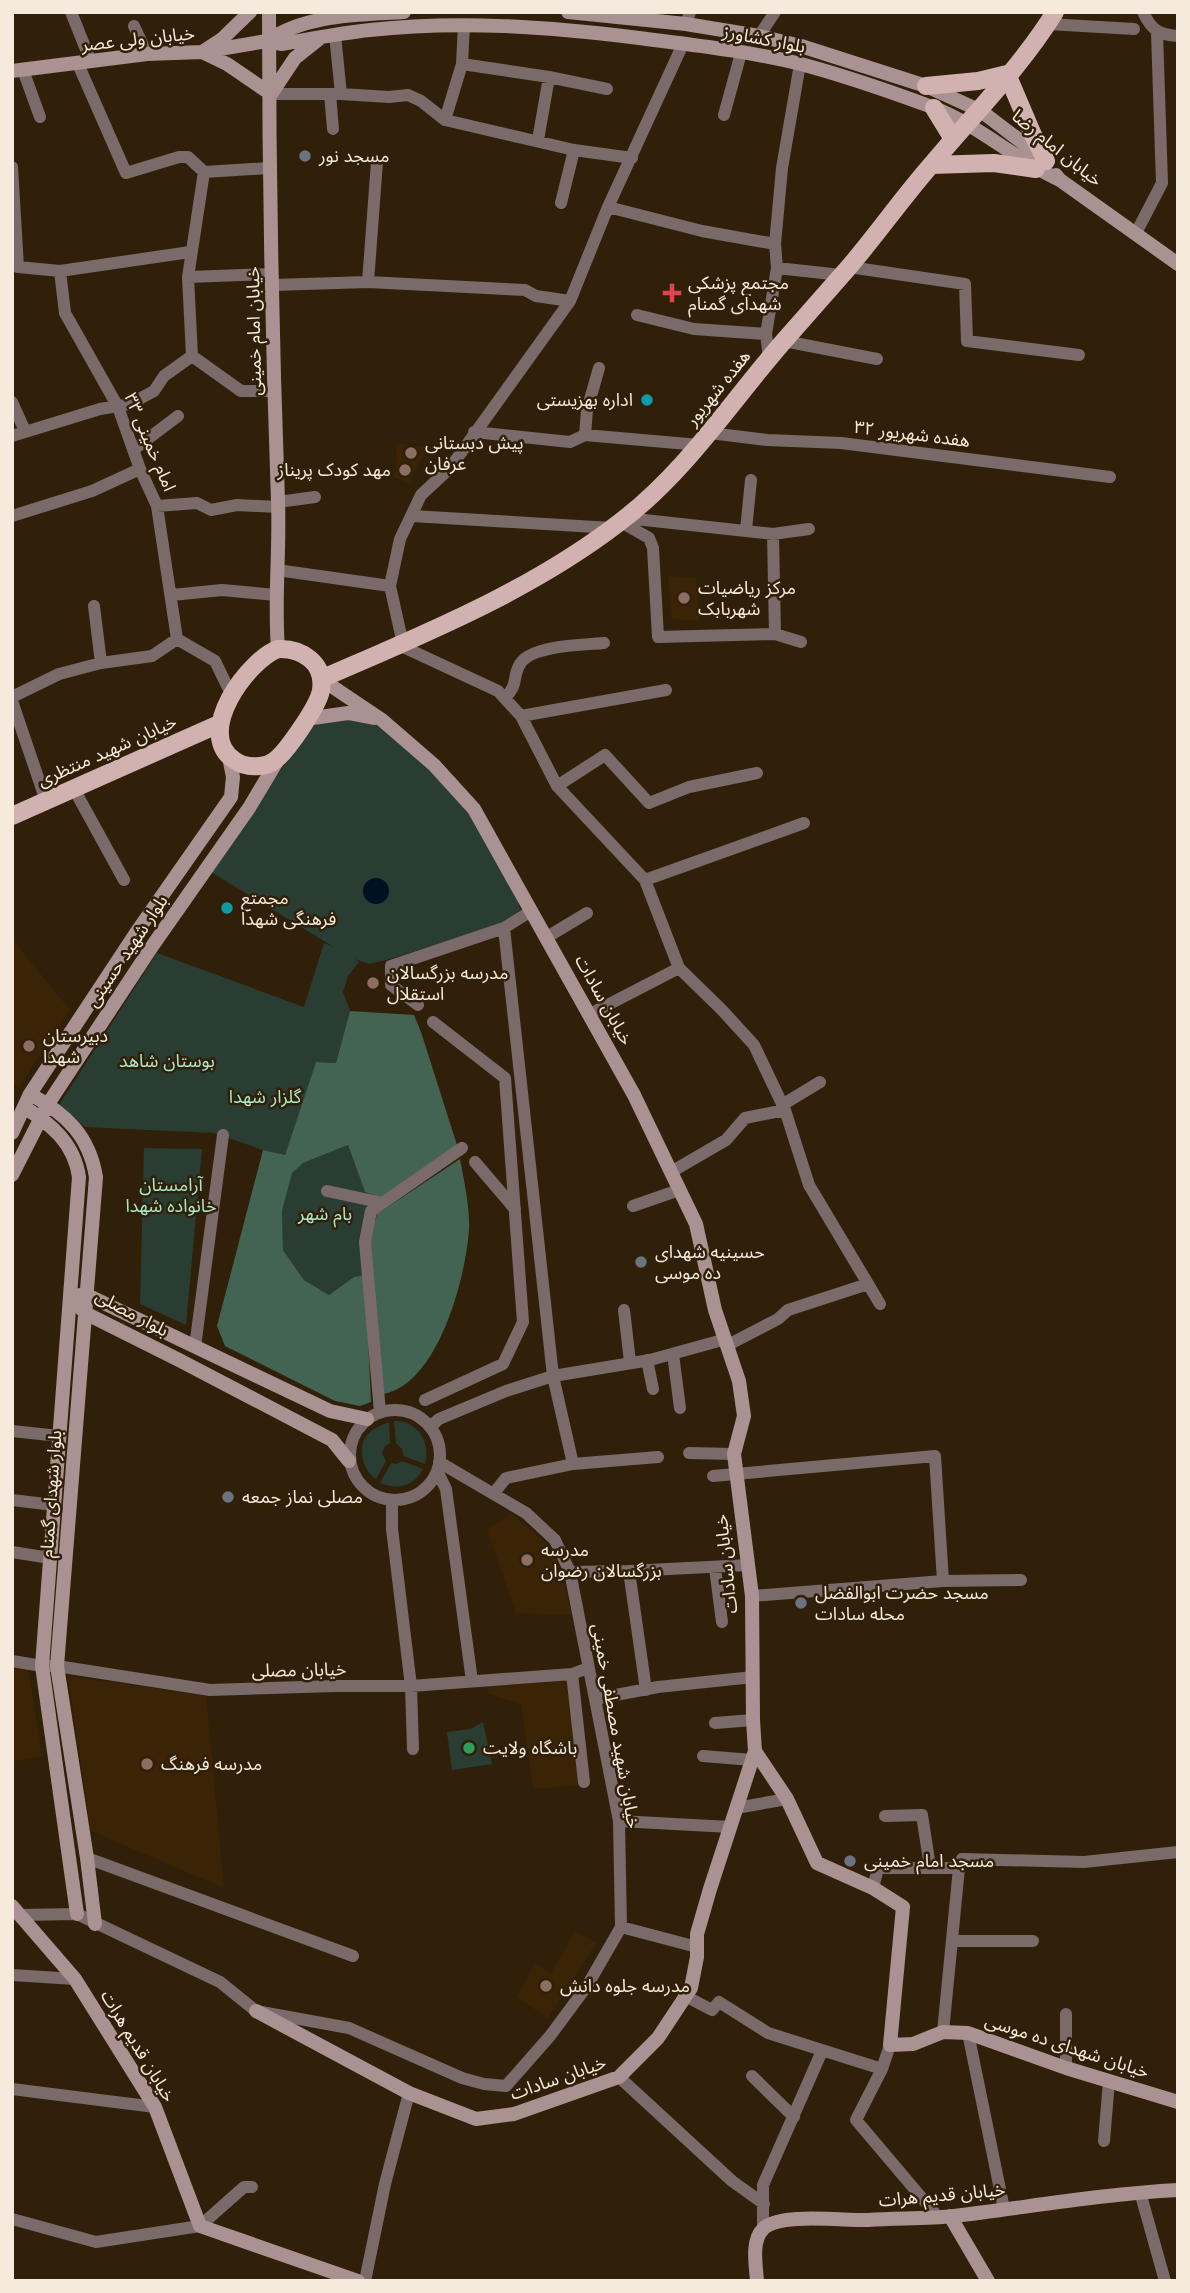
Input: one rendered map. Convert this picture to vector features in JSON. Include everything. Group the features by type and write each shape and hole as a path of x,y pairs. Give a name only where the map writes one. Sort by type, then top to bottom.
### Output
{"main road":[{"name":"هفده شهریور","path":"321,679 401,645 495,600 573,555 620,523 672,475 704,439 783,341 974,117 1052,18"},
{"path":"931,165 1041,165 1033,135 1007,74 978,81 932,98 953,139"},
{"path":"278,649 301,652 317,668 321,679 318,701 282,754 273,762 250,767 229,757 218,736 219,724 232,696 267,653 278,649"},
{"name":"خیابان شهید منتظری","path":"12,816 219,724"}],"street":[{"path":"71,12 84,63 127,173 179,157 188,157 204,172 270,168"},
{"path":"202,51 222,39 250,12"},
{"name":"خیابان امام خمینی","path":"268,12 278,505 278,649"},
{"path":"298,12 318,21 327,36 335,94 333,129"},
{"path":"267,41 284,30 318,21 404,12"},
{"name":"بلوار کشاورز","path":"568,12 688,18 801,46 974,117"},
{"path":"759,36 775,12"},
{"path":"1143,12 1149,26 1157,33 1178,36"},
{"path":"1052,18 1134,29"},
{"path":"445,120 462,64 464,25"},
{"name":"بلوار کشاورز","path":"267,41 281,44 370,30 464,25 596,33 683,44 800,64 932,98"},
{"path":"134,26 147,54"},
{"path":"1136,233 1162,183 1157,33"},
{"path":"271,94 295,58 327,36"},
{"name":"خیابان ولی عصر","path":"18,71 147,54 202,51 267,41"},
{"path":"683,44 608,207 570,301 450,468 421,495 400,539 390,586 401,645 498,691 521,716 557,786 645,880 679,968 754,1045 783,1107 809,1185 880,1304"},
{"path":"202,51 227,64 271,94 408,95 421,101 445,120 574,150 632,158"},
{"path":"724,115 741,53"},
{"path":"462,64 607,89"},
{"path":"769,358 766,334 778,268 775,244 782,168 800,64"},
{"path":"18,71 40,117"},
{"path":"538,140 548,77"},
{"name":"خیابان امام رضا","path":"974,117 1178,264"},
{"path":"561,203 574,150"},
{"path":"368,282 377,162"},
{"path":"12,167 15,266 60,271 190,252"},
{"path":"192,356 188,277 204,172"},
{"path":"608,207 702,231 775,244"},
{"path":"778,268 845,271 965,284 967,341 1079,355"},
{"name":"امام خمینی ۳۳","path":"60,271 65,313 118,407 140,469 157,506 177,639"},
{"path":"188,277 525,290 536,296 570,301"},
{"path":"637,315 694,328 766,334"},
{"path":"783,341 877,359"},
{"path":"12,436 130,404 154,391 164,376 192,356"},
{"path":"192,356 241,391 274,391"},
{"path":"585,435 587,410 599,368"},
{"path":"12,402 25,431"},
{"path":"133,450 178,416"},
{"name":"هفده شهریور ۳۲","path":"474,432 570,442 585,435 841,443 1110,477"},
{"path":"12,516 92,491 140,469"},
{"path":"746,530 751,480"},
{"path":"157,506 197,503 211,510 237,505 278,505 315,497"},
{"path":"412,516 620,523 773,534 809,529"},
{"path":"620,523 649,538 653,548 658,637 775,634 800,642"},
{"path":"773,534 775,634"},
{"path":"277,570 390,586"},
{"path":"172,595 222,590 276,595"},
{"path":"94,606 101,663"},
{"path":"46,801 12,699 59,674 101,663 152,656 177,639 215,661 232,696"},
{"path":"505,698 513,690 517,681 516,672 525,658 556,648 604,643"},
{"name":"خیابان سادات","path":"256,2011 409,2093 476,2119 514,2114 619,2077 658,2038 691,1988 697,1934 754,1755 752,1596 734,1454 744,1416 739,1381 715,1310 703,1266 696,1224 634,1095 474,809 434,765 382,720 321,679"},
{"path":"521,716 666,690"},
{"path":"306,719 348,713 382,720"},
{"name":"بلوار شهید حسینی","path":"12,1175 45,1111 282,754"},
{"path":"557,786 605,755 649,803 689,787 757,773"},
{"path":"229,757 233,777 231,797 242,799 248,808"},
{"path":"74,789 124,880"},
{"name":"بلوار شهید حسینی","path":"12,1133 27,1100 136,933 231,797"},
{"path":"645,880 804,823"},
{"path":"418,1005 391,985 391,966 504,928 531,911"},
{"path":"547,937 587,913"},
{"path":"504,928 553,1376 573,1464"},
{"path":"590,1014 679,968"},
{"path":"425,1400 503,1364 523,1322 505,1078 433,1022"},
{"path":"671,1172 726,1140 745,1118 783,1107 820,1082"},
{"name":"بلوار شهدای گمنام","path":"27,1100 75,1127 86,1141 96,1177 57,1666 95,1924"},
{"name":"بلوار شهدای گمنام","path":"45,1111 71,1149 79,1177 41,1666 78,1914"},
{"path":"195,1347 223,1135"},
{"path":"380,1412 365,1242 371,1211 462,1148"},
{"path":"475,1162 514,1209"},
{"path":"633,1206 679,1190"},
{"path":"327,1191 383,1203"},
{"path":"430,1427 439,1419 506,1391 553,1376 647,1360 727,1342 778,1319 788,1310 869,1284"},
{"name":"بلوار مصلی","path":"70,1294 87,1295 330,1411 367,1419"},
{"name":"بلوار مصلی","path":"70,1294 85,1313 332,1440 349,1461"},
{"path":"624,1310 630,1362"},
{"path":"673,1354 680,1408"},
{"path":"647,1360 653,1389"},
{"path":"438,1466 432,1482 414,1496 393,1501 377,1497 364,1489 354,1476 349,1461 350,1445 356,1431 367,1419 380,1412 406,1411 416,1415 430,1427 438,1443 438,1466 446,1489 472,1681"},
{"path":"12,1431 59,1436"},
{"path":"689,1452 734,1454"},
{"path":"713,1476 935,1456 943,1581"},
{"path":"494,1493 506,1478 573,1464 657,1457"},
{"name":"خیابان شهید مصطفی خمینی","path":"438,1466 494,1493 526,1513 555,1540 570,1572 619,1821 621,1927"},
{"path":"12,1500 54,1505"},
{"path":"393,1501 393,1529 411,1686 413,1749"},
{"path":"12,1552 50,1558"},
{"path":"570,1572 629,1572 748,1565"},
{"path":"715,1567 722,1622"},
{"path":"629,1572 646,1690"},
{"path":"752,1596 943,1581 1021,1580"},
{"name":"خیابان مصلی","path":"12,1661 210,1690 411,1686 572,1674 588,1668"},
{"path":"572,1674 584,1782"},
{"path":"595,1699 753,1677"},
{"path":"715,1723 753,1720"},
{"path":"703,1756 754,1755 787,1799 817,1864 873,1888 903,1907 890,2045 882,2069 856,2120 944,2216 988,2281"},
{"path":"736,1808 787,1799"},
{"path":"885,1816 922,1815 930,1867"},
{"path":"619,1821 730,1827"},
{"path":"873,1888 877,1868 930,1867 961,1863 1084,1863 1178,1852"},
{"path":"87,1858 352,1956"},
{"path":"943,2032 961,1863"},
{"path":"15,1910 78,1914 220,1982 256,2011 349,2028 462,2078 506,2086 550,2036 587,1986 621,1927 697,1947"},
{"name":"خیابان قدیم هرات","path":"15,1910 75,1979 155,2107 200,2226"},
{"path":"953,1941 1033,1941"},
{"path":"12,1975 75,1979"},
{"path":"685,1996 712,2010 719,2002 768,2033 882,2069"},
{"path":"1066,2014 1066,2068"},
{"name":"خیابان شهدای ده موسی","path":"890,2045 913,2044 943,2032 968,2033 1066,2068 1178,2102"},
{"path":"968,2033 1004,2209"},
{"path":"757,2281 756,2243 763,2229 763,2185 822,2051"},
{"path":"752,2076 794,2117"},
{"path":"619,2077 732,2181 764,2204"},
{"path":"1104,2141 1109,2081"},
{"path":"12,2089 155,2107"},
{"path":"365,2281 385,2184 409,2093"},
{"path":"200,2226 244,2187 252,2187"},
{"name":"خیابان قدیم هرات","path":"763,2229 774,2223 811,2218 853,2220 944,2216 1140,2192 1178,2190"},
{"path":"1140,2192 1166,2281"},
{"path":"12,2219 96,2242 200,2226 358,2281"}],"shaded area":[{"path":"396,444 429,447 410,483 394,477"},
{"name":"مرکز ریاضیات شهربابک","path":"668,576 696,578 699,621 672,619"},
{"name":"دبیرستان شهدا","path":"12,939 70,1010 19,1087 12,1083"},
{"name":"مدرسه بزرگسالان رضوان","path":"512,1514 553,1549 572,1615 516,1613 487,1530"},
{"path":"12,1666 28,1667 42,1756 12,1762"},
{"path":"490,1674 565,1678 580,1785 533,1789 521,1704 487,1693"},
{"name":"مدرسه فرهنگ","path":"68,1676 206,1696 224,1888 91,1831"},
{"name":"مدرسه جلوه دانش","path":"575,1931 596,1943 548,2018 517,1998 535,1963 551,1973"}],"green space":[{"path":"345,717 380,725 434,771 471,814 517,896 520,910 502,924 390,959 369,964 355,959 359,962 348,976 343,992 350,1011 336,1063 316,1062 285,1155 214,1133 85,1127 59,1105 157,953 304,1007 324,943 334,947 211,872 308,730 320,723"},
{"path":"350,1011 414,1015 457,1145 382,1198 365,1192 348,1145 303,1163 292,1173 282,1211 283,1250 304,1280 329,1295 354,1277 365,1275 371,1402 360,1406 335,1401 225,1346 217,1326 263,1150 285,1155 316,1062 336,1063"},
{"name":"بام شهر","path":"348,1145 365,1192 384,1199 369,1210 365,1275 354,1277 329,1295 304,1280 283,1250 282,1211 291,1173 303,1163"},
{"name":"آرامستان خانواده شهدا","path":"144,1148 202,1149 186,1325 140,1304"},
{"path":"460,1159 468,1203 469,1229 467,1250 455,1300 434,1350 419,1371 402,1386 383,1394 370,1241 377,1214"},
{"path":"394,1421 410,1424 421,1434 426,1448 425,1464 404,1456 396,1443"},
{"path":"389,1422 390,1443 382,1453 386,1461 376,1479 364,1464 363,1444 369,1433"},
{"path":"402,1461 423,1469 415,1480 399,1486 380,1483 391,1463"},
{"name":"باشگاه ولایت","path":"483,1722 492,1764 452,1770 447,1732 471,1729"}],"water":[{"path":"376,878 385,882 389,891 385,900 376,904 367,900 363,891 367,882"}],"place":[{"name":"مسجد نور","path":"305,156"},
{"name":"مجتمع پزشکی شهدای گمنام","path":"672,293"},
{"name":"اداره بهزیستی","path":"647,400"},
{"name":"پیش دبستانی عرفان","path":"411,453"},
{"name":"مهد کودک پریناز","path":"405,470"},
{"name":"مرکز ریاضیات شهربابک","path":"684,598"},
{"name":"مجمتع فرهنگی شهدا","path":"227,908"},
{"name":"مدرسه بزرگسالان استقلال","path":"373,983"},
{"name":"دبیرستان شهدا","path":"29,1046"},
{"name":"حسینیه شهدای ده موسی","path":"641,1262"},
{"name":"مصلی نماز جمعه","path":"228,1497"},
{"name":"مدرسه بزرگسالان رضوان","path":"527,1560"},
{"name":"مسجد حضرت ابوالفضل محله سادات","path":"801,1603"},
{"name":"باشگاه ولایت","path":"469,1748"},
{"name":"مدرسه فرهنگ","path":"147,1764"},
{"name":"مسجد امام خمینی","path":"850,1861"},
{"name":"مدرسه جلوه دانش","path":"546,1986"}],"park label":[{"name":"بوستان شاهد","path":"167,1061"},
{"name":"گلزار شهدا","path":"265,1097"}]}
